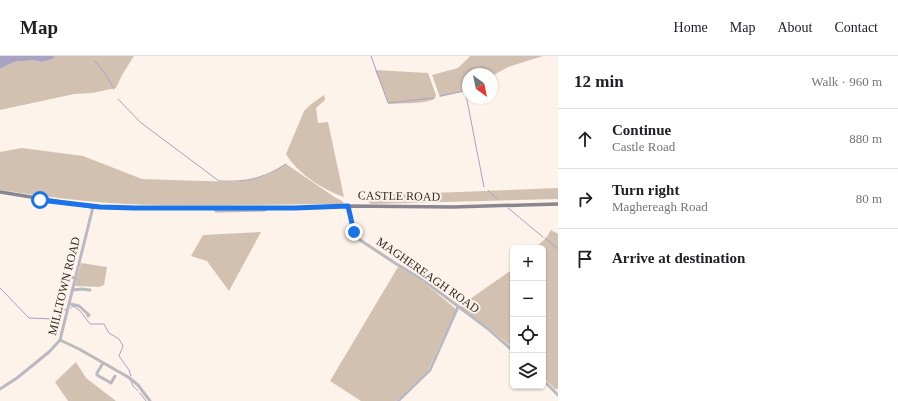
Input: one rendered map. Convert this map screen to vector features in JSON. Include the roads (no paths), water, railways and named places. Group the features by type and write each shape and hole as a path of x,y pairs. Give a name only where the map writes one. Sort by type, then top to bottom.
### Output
{"main road":[{"name":"CASTLE ROAD","path":"0,192 92,206 216,208 226,210 348,206 453,207 558,204"}],"street":[{"name":"MILLTOWN ROAD","path":"0,389 18,378 54,348 60,340 76,279 92,206"},
{"name":"MAGHEREAGH ROAD","path":"348,206 354,233 360,240 423,280 487,328 510,347"},
{"path":"70,276 76,279"},
{"path":"73,290 90,290"},
{"path":"70,304 81,307 89,315 88,316"},
{"path":"398,401 430,370 458,307"},
{"path":"60,340 133,380 150,401"},
{"path":"103,363 97,374 112,384 115,376"},
{"path":"546,383 558,395"}],"waterway":[{"path":"371,56 388,103 433,98"},
{"path":"95,61 106,75 114,89"},
{"path":"440,96 462,92"},
{"path":"118,99 140,122 219,181 238,181 262,176 286,164"},
{"path":"468,104 484,187"},
{"path":"488,190 497,199"},
{"path":"508,208 519,217"},
{"path":"520,218 543,237"},
{"path":"545,238 558,249"},
{"path":"0,288 29,318 53,319 66,309"},
{"path":"71,308 73,306 80,311 90,324 104,324 109,333 119,339 123,346 119,356 129,370 131,376"},
{"path":"131,381 133,386 138,391"},
{"path":"140,393 146,401"}]}
